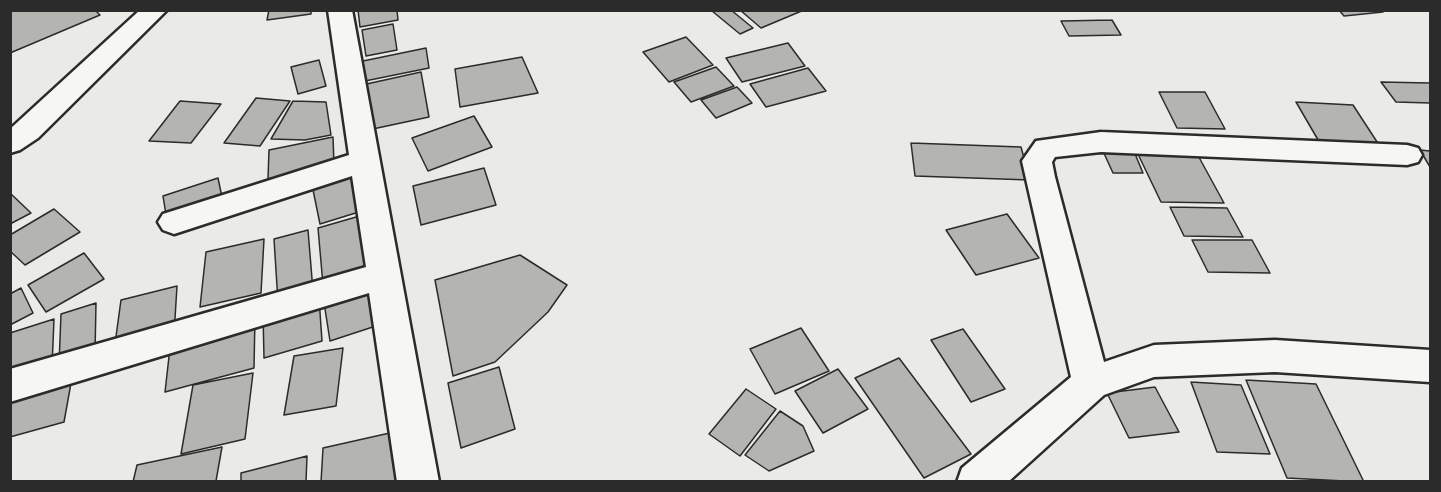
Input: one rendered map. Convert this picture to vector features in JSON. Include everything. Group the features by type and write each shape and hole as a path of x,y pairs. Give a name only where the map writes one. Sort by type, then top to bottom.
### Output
{"street":[{"path":"16,130 155,10"},
{"path":"340,10 363,161 418,482"},
{"path":"1091,383 1040,177 1037,160 1046,148 1101,142 1407,155"},
{"path":"174,222 363,161"},
{"path":"10,386 383,275"},
{"path":"977,482 1091,383 1154,361 1275,356 1431,366"}],"building":[{"path":"95,10 100,15 10,53 10,11"},
{"path":"269,10 311,10 311,14 267,20"},
{"path":"358,10 397,10 398,20 360,27"},
{"path":"731,10 753,28 740,34 712,11"},
{"path":"740,10 804,10 761,28"},
{"path":"1339,10 1381,10 1383,12 1344,16"},
{"path":"1112,20 1121,35 1069,36 1061,21"},
{"path":"393,24 397,50 366,56 362,30"},
{"path":"686,37 713,65 669,82 643,52"},
{"path":"788,43 805,66 742,82 726,58"},
{"path":"426,48 429,68 365,81 363,61"},
{"path":"522,57 538,93 460,107 455,69"},
{"path":"319,60 326,86 298,94 291,67"},
{"path":"716,67 734,86 691,102 674,82"},
{"path":"808,68 826,91 766,107 750,84"},
{"path":"421,72 429,117 368,130 362,85"},
{"path":"1381,82 1430,83 1430,103 1396,102"},
{"path":"737,87 752,103 716,118 701,100"},
{"path":"1159,92 1205,92 1225,129 1177,128"},
{"path":"256,98 290,101 260,146 224,143"},
{"path":"180,101 221,104 191,143 149,141"},
{"path":"293,101 326,102 331,135 305,140 271,139"},
{"path":"1296,102 1353,105 1381,148 1321,145"},
{"path":"474,116 492,147 428,171 412,138"},
{"path":"333,137 334,165 268,179 269,150"},
{"path":"911,143 1021,147 1030,180 915,176"},
{"path":"1102,149 1133,149 1143,173 1113,173"},
{"path":"1136,150 1195,150 1224,203 1161,202"},
{"path":"1420,150 1430,151 1430,167"},
{"path":"484,168 496,205 421,225 413,186"},
{"path":"351,173 362,211 320,224 312,185"},
{"path":"218,178 223,202 167,221 163,196"},
{"path":"10,193 31,213 10,224"},
{"path":"1170,207 1227,208 1243,237 1184,236"},
{"path":"54,209 80,232 25,265 10,251 10,235"},
{"path":"1007,214 1039,258 976,275 946,230"},
{"path":"363,215 371,271 323,285 318,228"},
{"path":"308,230 313,291 278,302 274,239"},
{"path":"264,239 261,293 200,307 206,252"},
{"path":"1192,240 1252,240 1270,273 1208,272"},
{"path":"84,253 104,279 46,312 28,285"},
{"path":"520,255 567,285 548,312 495,362 453,376 435,280"},
{"path":"378,279 388,322 330,341 323,296"},
{"path":"177,286 174,335 114,351 121,300"},
{"path":"21,288 33,313 10,325 10,294"},
{"path":"319,298 322,341 264,358 263,314"},
{"path":"96,303 95,353 59,365 61,314"},
{"path":"255,317 254,368 165,392 171,339"},
{"path":"54,319 52,367 10,381 10,333"},
{"path":"801,328 829,371 775,394 750,349"},
{"path":"963,329 1005,389 971,402 931,340"},
{"path":"343,348 336,406 284,415 294,356"},
{"path":"899,358 971,454 924,478 855,378"},
{"path":"499,367 515,429 461,448 448,383"},
{"path":"838,369 868,409 823,433 795,391"},
{"path":"73,372 64,422 10,437 10,388"},
{"path":"253,373 245,439 181,454 193,385"},
{"path":"1246,380 1316,384 1364,482 1287,478"},
{"path":"1191,382 1241,385 1270,454 1217,452"},
{"path":"1155,387 1179,432 1129,438 1107,393"},
{"path":"746,389 776,409 740,456 709,434"},
{"path":"780,411 803,426 814,451 769,471 745,455"},
{"path":"403,430 404,482 321,482 323,448"},
{"path":"222,447 216,481 133,482 137,465"},
{"path":"307,456 306,482 241,482 241,473"}]}
